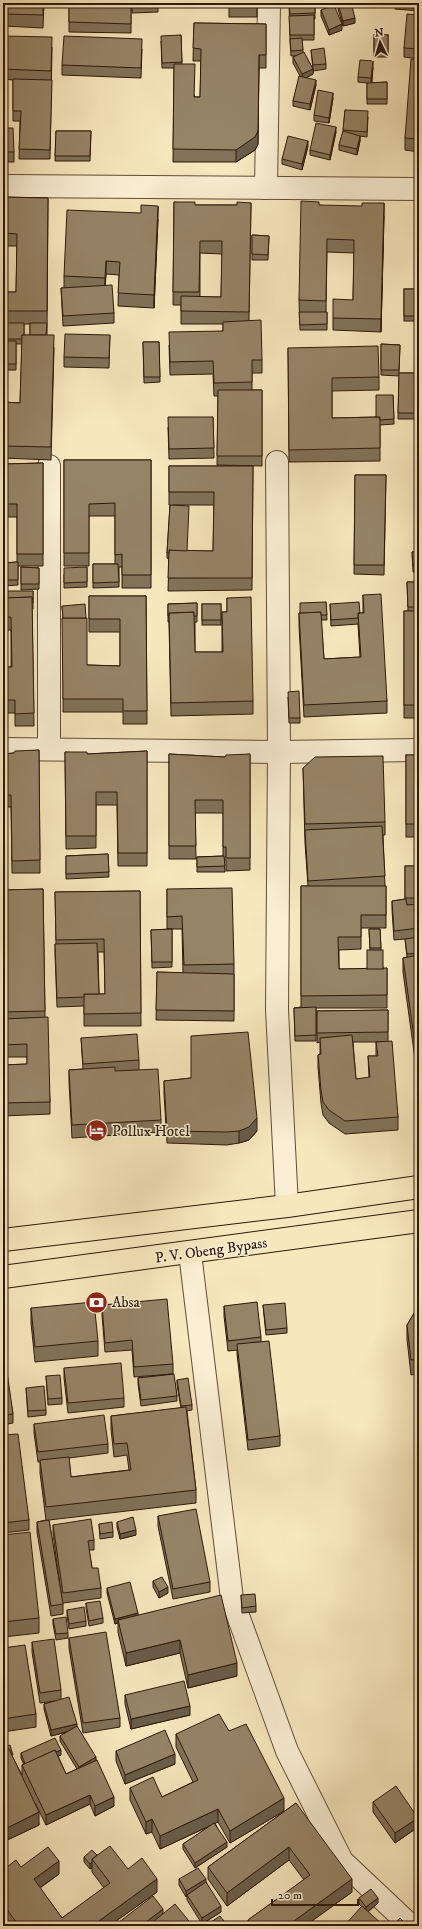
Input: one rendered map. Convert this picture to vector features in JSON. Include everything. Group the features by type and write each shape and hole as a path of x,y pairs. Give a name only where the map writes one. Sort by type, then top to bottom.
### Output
{"highway":[{"path":"3,1240 287,1206 419,1187"},
{"name":"P. V. Obeng Bypass","path":"3,1277 419,1221"}],"street":[{"path":"266,188 269,3"},
{"path":"3,186 419,189"},
{"path":"277,462 279,752 277,1010 287,1206"},
{"path":"49,466 49,749"},
{"path":"3,749 279,752 419,750"},
{"path":"190,1253 232,1599 287,1751 342,1861 411,1926"}],"building":[{"path":"3,3 43,3 43,15 3,14"},
{"path":"69,3 131,3 131,24 69,22"},
{"path":"229,3 257,3 257,7 229,7"},
{"path":"289,3 315,3 315,13 290,14"},
{"path":"351,3 355,18 343,21 338,4"},
{"path":"334,5 342,24 329,30 321,10"},
{"path":"407,14 419,15 419,49 404,48"},
{"path":"314,15 314,35 290,35 289,16"},
{"path":"194,23 266,24 266,55 259,55 258,131 255,137 236,150 173,149 174,64 195,64 194,97 200,97 201,49 193,48"},
{"path":"181,35 182,62 162,63 161,36"},
{"path":"374,35 388,35 388,52 374,52"},
{"path":"3,36 52,37 51,71 3,69"},
{"path":"64,36 142,39 141,68 62,65"},
{"path":"302,38 303,50 291,51 290,39"},
{"path":"324,48 326,64 313,65 311,50"},
{"path":"304,52 313,69 302,74 293,57"},
{"path":"411,59 419,60 419,139 405,138"},
{"path":"360,60 373,61 371,78 358,77"},
{"path":"299,76 316,80 310,104 293,101"},
{"path":"13,79 52,80 50,150 19,149 21,111 13,111"},
{"path":"387,82 387,99 367,99 367,83"},
{"path":"318,90 333,93 329,118 314,115"},
{"path":"345,110 368,111 367,132 343,130"},
{"path":"316,123 336,127 330,155 310,150"},
{"path":"3,128 13,128 14,152 3,152"},
{"path":"56,131 91,131 90,156 55,156"},
{"path":"343,131 360,136 357,149 339,145"},
{"path":"288,136 308,141 302,164 282,159"},
{"path":"3,197 48,198 47,311 3,311 3,292 16,292 17,234 3,233"},
{"path":"301,201 319,202 319,205 362,206 362,203 384,203 381,319 333,318 333,299 353,300 354,240 327,239 326,301 299,300"},
{"path":"174,202 195,202 195,205 237,205 237,202 251,203 249,312 181,311 181,296 221,297 222,241 200,241 199,292 173,292"},
{"path":"141,205 158,206 154,295 118,293 120,262 106,261 105,278 64,276 67,210 141,213"},
{"path":"252,235 269,236 268,255 252,254"},
{"path":"112,285 114,313 63,316 61,288"},
{"path":"404,289 419,289 419,316 404,316"},
{"path":"299,312 327,312 327,324 300,325"},
{"path":"261,320 262,360 252,360 252,382 214,383 213,361 170,362 169,332 223,331 223,322"},
{"path":"3,323 24,323 24,335 22,335 22,339 3,339"},
{"path":"30,323 47,323 46,335 30,335"},
{"path":"65,334 110,335 109,358 64,357"},
{"path":"22,335 54,335 51,447 3,446 3,402 20,403"},
{"path":"3,341 16,341 16,364 3,364"},
{"path":"143,342 159,342 160,377 144,377"},
{"path":"381,344 400,345 399,370 381,370"},
{"path":"378,346 379,377 332,378 332,418 380,417 380,448 289,450 288,348"},
{"path":"399,373 419,373 419,413 398,413"},
{"path":"218,390 262,390 262,456 217,456"},
{"path":"376,395 393,395 394,419 380,420 380,417 376,417"},
{"path":"168,417 213,417 214,448 169,449"},
{"path":"64,460 151,460 151,575 122,575 122,554 115,555 115,503 89,504 89,553 64,553"},
{"path":"43,463 43,554 17,554 17,504 3,504 3,464"},
{"path":"169,466 253,466 252,578 168,578 169,550 213,551 214,492 169,492"},
{"path":"355,475 386,475 384,565 354,565"},
{"path":"170,505 189,506 187,551 169,550 169,553 167,553"},
{"path":"419,551 419,566 413,566 412,552"},
{"path":"18,562 18,580 3,580 3,563"},
{"path":"93,564 118,564 119,582 93,583"},
{"path":"21,567 39,568 39,584 21,584"},
{"path":"87,567 87,582 64,583 64,568"},
{"path":"407,582 419,582 419,607 408,607"},
{"path":"7,591 33,591 33,603 32,597 7,598"},
{"path":"381,594 387,701 304,705 299,613 321,612 324,659 361,657 358,613 364,613 363,595"},
{"path":"89,596 146,596 147,711 123,711 123,699 63,699 62,618 87,618 87,665 120,666 120,619 89,619"},
{"path":"32,597 34,713 15,714 15,700 3,700 3,667 12,667 11,617 3,617 3,598"},
{"path":"251,597 253,701 171,703 169,613 194,612 195,652 223,652 222,612 227,612 227,598"},
{"path":"326,602 327,615 321,615 321,612 300,613 300,603"},
{"path":"359,602 360,613 358,613 358,618 331,620 330,604"},
{"path":"197,603 197,616 194,616 194,612 169,613 168,616 168,604"},
{"path":"85,604 86,618 63,618 62,606"},
{"path":"202,604 221,604 221,620 202,620"},
{"path":"404,611 419,611 419,705 404,705"},
{"path":"299,691 300,718 289,718 288,692"},
{"path":"39,750 40,860 12,861 11,795 3,795 3,754 14,753 15,751"},
{"path":"147,751 147,853 118,853 117,792 96,792 96,836 66,836 65,752 87,752 87,754"},
{"path":"169,754 225,757 226,755 250,754 250,858 226,858 226,847 223,847 223,800 195,800 196,846 169,846"},
{"path":"406,755 419,755 419,824 406,824"},
{"path":"383,756 385,822 305,824 303,768 315,757"},
{"path":"382,826 385,876 308,881 305,830"},
{"path":"108,854 109,872 66,874 66,856"},
{"path":"224,856 225,866 197,867 197,857"},
{"path":"405,866 419,866 419,898 405,898"},
{"path":"301,886 386,886 386,915 361,915 361,937 338,937 339,969 387,968 387,995 301,996"},
{"path":"232,888 234,964 184,965 182,916 167,917 167,889"},
{"path":"43,889 45,1011 3,1012 3,992 5,992 5,938 3,938 3,890"},
{"path":"140,891 141,1013 84,1014 84,994 105,994 104,939 56,940 55,892"},
{"path":"406,899 407,905 419,904 419,928 394,931 392,901"},
{"path":"172,929 172,962 152,962 151,930"},
{"path":"369,929 380,929 381,948 370,948"},
{"path":"419,937 419,953 407,954 405,939"},
{"path":"97,943 99,994 84,994 84,997 57,998 55,944"},
{"path":"367,950 383,950 383,969 367,969"},
{"path":"419,955 419,1073 403,958"},
{"path":"157,972 234,974 234,1011 156,1010"},
{"path":"316,1007 316,1035 295,1036 294,1008"},
{"path":"388,1010 388,1032 317,1033 317,1011"},
{"path":"48,1017 50,1102 3,1103 3,1065 27,1064 27,1044 3,1045 3,1019"},
{"path":"248,1032 257,1118 249,1127 239,1131 167,1131 164,1081 191,1078 191,1036"},
{"path":"137,1034 139,1060 83,1064 81,1038"},
{"path":"352,1035 356,1079 370,1077 368,1056 378,1056 376,1042 392,1041 398,1117 345,1121 329,1110 323,1102 318,1055 321,1054 320,1038"},
{"path":"115,1067 115,1071 158,1069 161,1120 72,1125 69,1070"},
{"path":"167,1299 173,1364 134,1367 132,1340 105,1343 102,1305"},
{"path":"94,1302 98,1341 35,1347 31,1308"},
{"path":"257,1302 261,1337 228,1341 224,1306"},
{"path":"285,1303 287,1328 266,1330 263,1305"},
{"path":"419,1305 419,1359 411,1360 407,1325"},
{"path":"269,1341 280,1436 248,1440 237,1344"},
{"path":"3,1357 6,1357 6,1372 3,1373"},
{"path":"121,1363 124,1398 68,1403 64,1368"},
{"path":"7,1372 13,1414 3,1415 3,1373"},
{"path":"174,1374 177,1396 141,1400 138,1378"},
{"path":"60,1375 62,1398 48,1399 46,1376"},
{"path":"188,1378 192,1405 181,1406 177,1380"},
{"path":"44,1386 46,1410 28,1411 26,1388"},
{"path":"186,1407 196,1490 46,1507 40,1460 69,1457 71,1477 131,1470 127,1443 114,1444 111,1416"},
{"path":"104,1415 108,1444 38,1452 34,1424"},
{"path":"18,1434 29,1520 3,1523 3,1435"},
{"path":"196,1509 210,1582 173,1589 158,1516"},
{"path":"133,1517 136,1530 120,1534 117,1522"},
{"path":"91,1519 94,1540 88,1541 92,1568 98,1568 101,1588 63,1593 53,1525"},
{"path":"49,1520 63,1604 51,1606 37,1522"},
{"path":"112,1522 113,1532 100,1534 99,1524"},
{"path":"30,1532 39,1618 3,1622 3,1535"},
{"path":"162,1577 168,1587 159,1592 153,1581"},
{"path":"130,1582 138,1613 115,1619 107,1588"},
{"path":"255,1594 256,1606 242,1608 241,1595"},
{"path":"221,1595 237,1663 188,1675 180,1640 126,1653 118,1620"},
{"path":"100,1601 103,1618 89,1621 86,1603"},
{"path":"84,1607 86,1621 69,1624 67,1610"},
{"path":"66,1617 68,1633 56,1634 53,1619"},
{"path":"106,1632 120,1718 83,1723 69,1638"},
{"path":"54,1639 61,1690 40,1693 32,1642"},
{"path":"25,1645 36,1714 3,1719 3,1648"},
{"path":"184,1681 190,1706 131,1719 125,1695"},
{"path":"69,1697 77,1724 51,1730 44,1704"},
{"path":"219,1714 229,1731 246,1724 284,1798 230,1831 218,1809 160,1836 152,1819 146,1822 130,1788 153,1777 162,1797 198,1780 176,1734"},
{"path":"77,1726 96,1757 79,1767 60,1736"},
{"path":"165,1730 175,1754 125,1775 116,1751"},
{"path":"55,1738 61,1750 56,1752 55,1750 25,1764 21,1753"},
{"path":"10,1745 13,1755 9,1749 3,1752 3,1748"},
{"path":"9,1749 39,1812 3,1830 3,1752"},
{"path":"55,1750 66,1774 97,1760 114,1797 95,1806 90,1795 46,1815 22,1765"},
{"path":"396,1786 418,1818 395,1833 373,1802"},
{"path":"296,1803 352,1879 287,1926 252,1926 248,1920 310,1875 289,1847 227,1893 208,1867"},
{"path":"214,1823 227,1842 195,1863 183,1844"},
{"path":"110,1846 128,1869 142,1858 157,1879 92,1926 19,1926 3,1904 3,1870 16,1860 21,1867 48,1847 59,1861 34,1879 62,1918 110,1883 92,1859"},
{"path":"92,1850 97,1855 92,1859 90,1864 84,1857"},
{"path":"198,1868 206,1879 186,1891 179,1879"},
{"path":"206,1882 221,1906 202,1918 187,1895"},
{"path":"371,1889 378,1898 366,1907 359,1898"},
{"path":"153,1896 163,1909 146,1922 149,1926 114,1926"},
{"path":"175,1904 193,1926 156,1926 153,1922"},
{"path":"362,1906 384,1926 344,1926"},
{"path":"220,1916 228,1926 209,1926 208,1924"},
{"path":"400,1918 408,1926 393,1926"}],"place":[{"name":"Pollux Hotel","path":"96,1131"},
{"name":"Absa","path":"96,1302"}]}
